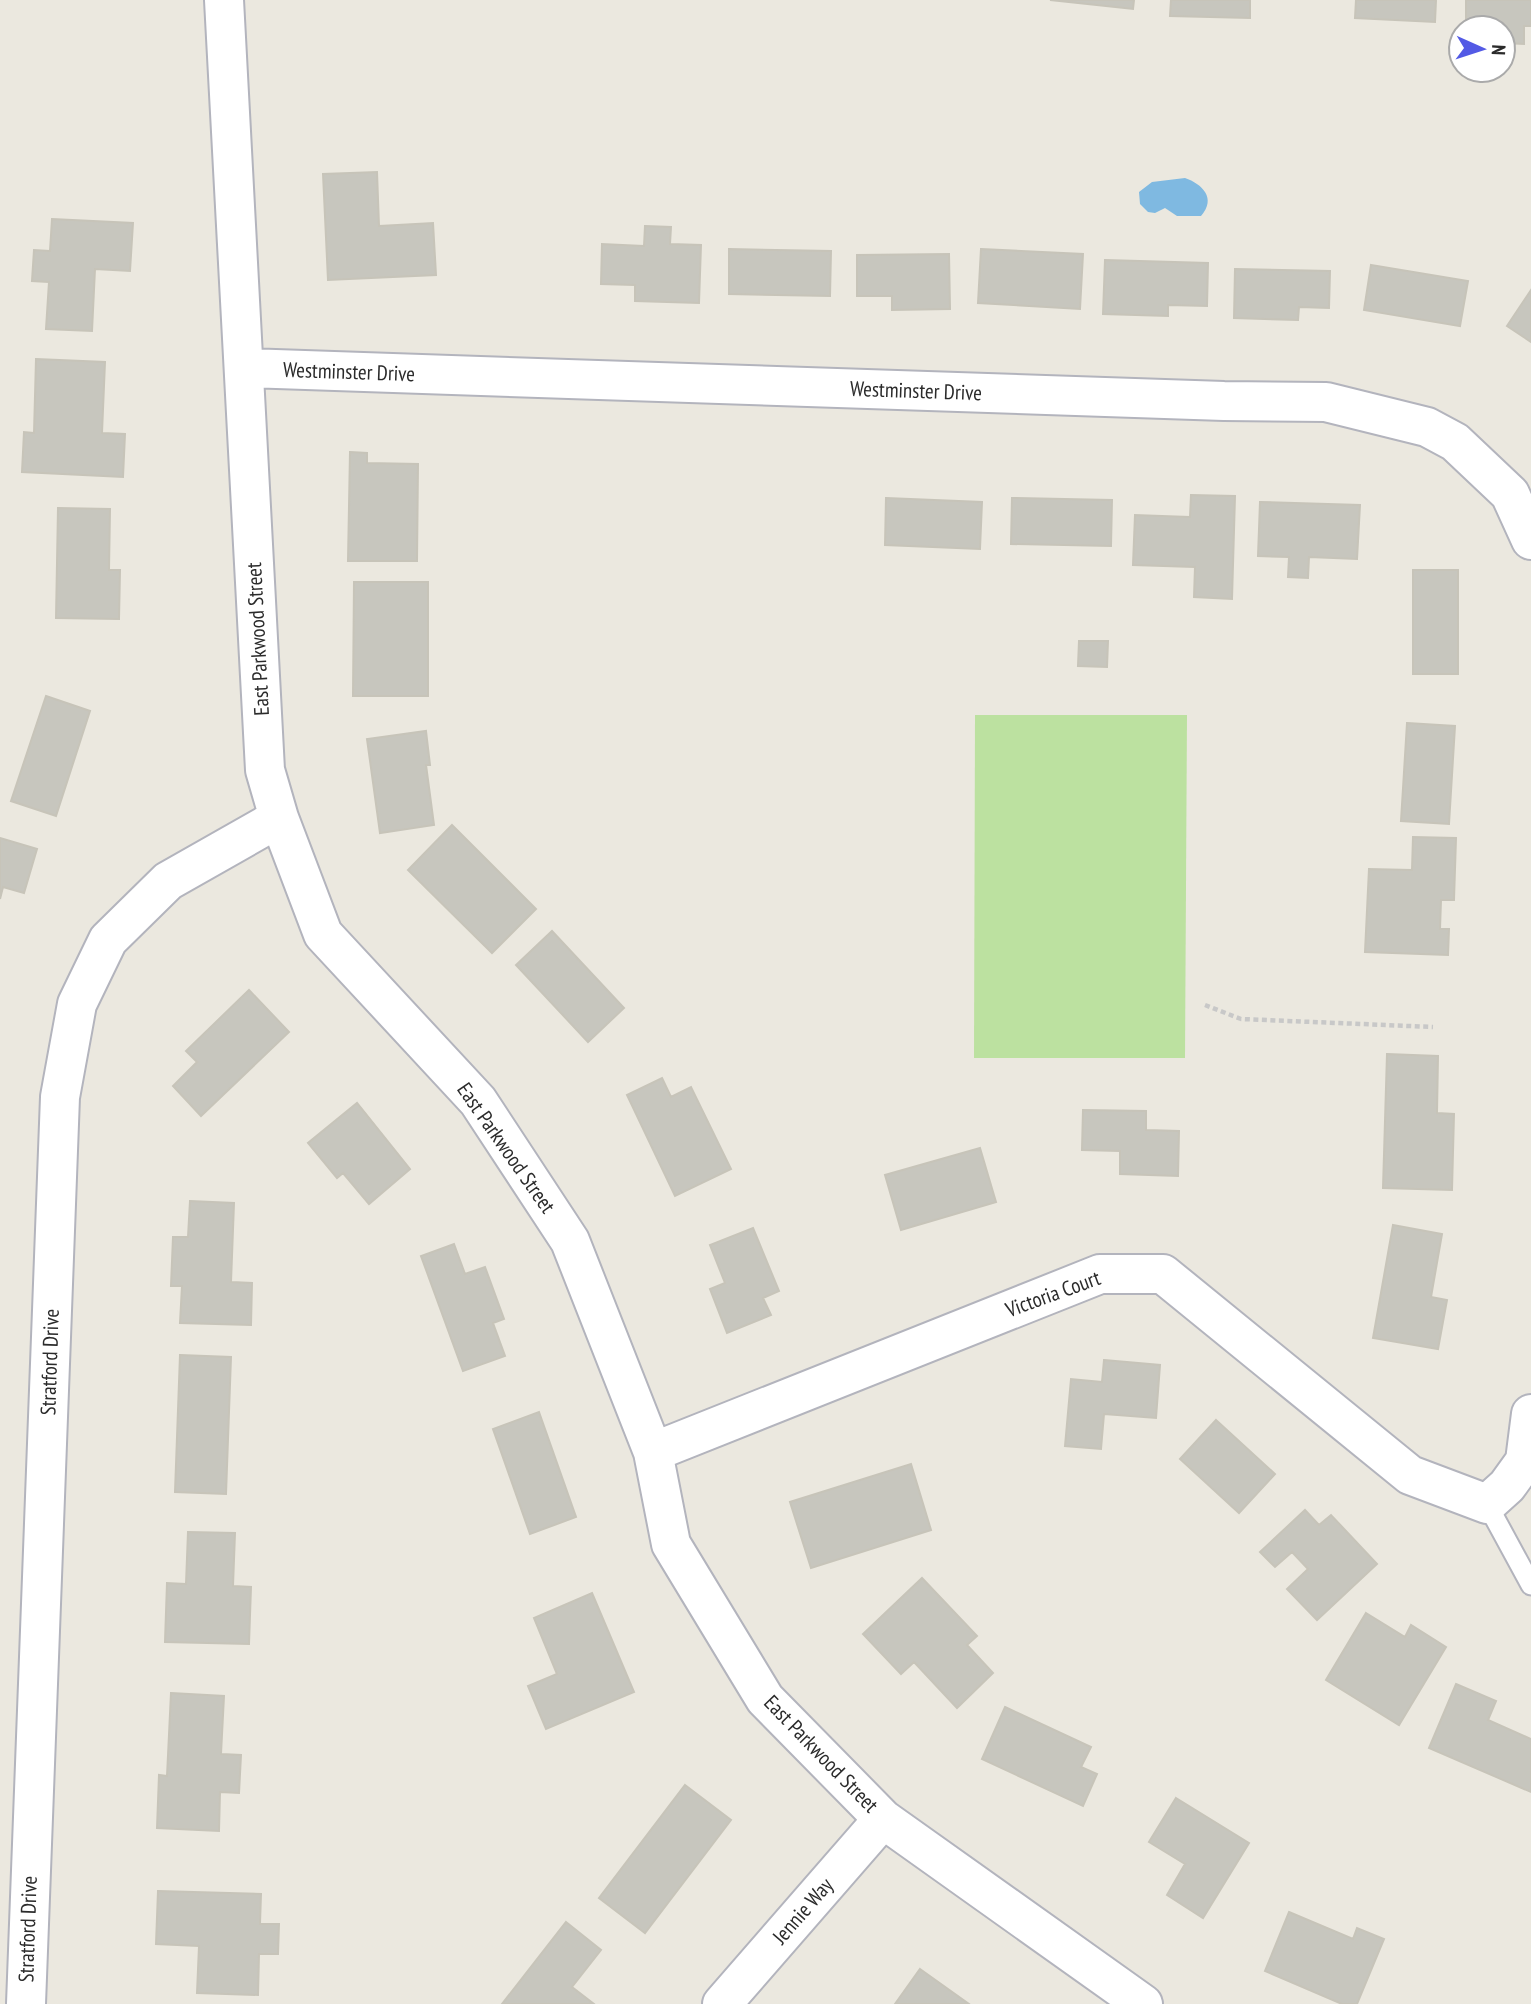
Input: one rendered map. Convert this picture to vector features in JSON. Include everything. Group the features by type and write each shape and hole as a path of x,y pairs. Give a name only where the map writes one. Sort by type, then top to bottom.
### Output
{"street":[{"name":"East Parkwood Street","path":"225,0 265,771 279,818 323,934 478,1101 570,1241 653,1452 671,1544 765,1699 883,1819 1143,2004"},
{"name":"Westminster Drive","path":"244,368 1213,401 1326,402 1427,427 1455,442 1510,494 1531,540"},
{"name":"Stratford Drive","path":"26,2004 60,1097 77,1004 108,940 168,881 279,818"},
{"name":"Victoria Court","path":"653,1452 1100,1274 1163,1274 1410,1475 1487,1504"},
{"path":"1487,1504 1507,1486 1525,1461 1531,1415"},
{"name":"Jennie Way","path":"722,2004 883,1819"}],"lane":[{"path":"1487,1504 1531,1585"}],"path":[{"path":"1205,1006 1241,1019 1433,1027"}],"green space":[{"path":"975,715 1187,715 1185,1058 974,1058"}],"water":[{"path":"1185,178 1197,184 1205,193 1208,203 1201,216 1177,216 1165,208 1155,213 1148,212 1140,204 1139,192 1152,182"}],"building":[{"path":"1050,0 1134,0 1133,9"},
{"path":"1171,0 1250,0 1250,18 1170,16"},
{"path":"1356,0 1436,0 1435,22 1355,18"},
{"path":"1466,0 1531,0 1531,26 1524,26 1524,44 1517,44 1517,14 1466,14"},
{"path":"377,172 379,226 433,223 436,275 328,280 323,174"},
{"path":"52,219 133,223 130,271 95,269 92,331 46,329 49,282 32,281 34,250 50,251"},
{"path":"645,226 671,227 670,244 701,245 699,303 635,301 635,285 601,284 602,244 644,246"},
{"path":"729,249 831,251 830,296 729,294"},
{"path":"981,249 1083,254 1080,309 978,303"},
{"path":"949,254 950,309 892,310 892,296 857,296 857,255"},
{"path":"1105,260 1208,263 1207,306 1168,305 1168,316 1103,314"},
{"path":"1371,265 1468,281 1460,326 1364,310"},
{"path":"1235,269 1330,271 1329,308 1299,307 1298,320 1234,318"},
{"path":"1531,290 1531,342 1507,326"},
{"path":"36,359 105,362 102,433 125,434 123,477 22,472 24,432 34,433"},
{"path":"350,452 367,453 367,463 418,464 417,561 348,561"},
{"path":"1191,495 1235,496 1232,599 1194,597 1195,567 1133,565 1135,515 1190,517"},
{"path":"886,498 982,502 980,549 885,545"},
{"path":"1012,498 1112,500 1111,546 1011,544"},
{"path":"1260,502 1360,505 1357,559 1309,557 1308,578 1288,577 1289,557 1258,556"},
{"path":"58,508 110,509 109,570 120,570 119,619 56,618"},
{"path":"1413,570 1458,570 1458,674 1413,674"},
{"path":"354,582 428,582 428,696 353,696"},
{"path":"1079,641 1108,641 1107,667 1078,666"},
{"path":"46,696 90,711 56,816 11,801"},
{"path":"1407,723 1455,726 1449,824 1401,821"},
{"path":"426,731 430,765 426,765 434,825 380,833 367,739"},
{"path":"452,825 536,909 492,953 408,870"},
{"path":"1413,837 1456,838 1454,900 1441,900 1440,929 1449,929 1448,955 1365,952 1369,869 1412,870"},
{"path":"0,838 37,849 24,893 3,887 0,899"},
{"path":"552,931 624,1008 588,1042 516,965"},
{"path":"249,990 289,1032 201,1116 173,1086 197,1062 186,1051"},
{"path":"1387,1054 1438,1056 1437,1113 1454,1114 1452,1190 1383,1188"},
{"path":"662,1078 671,1097 691,1087 731,1169 675,1196 627,1095"},
{"path":"357,1103 410,1169 369,1204 343,1173 337,1178 308,1143"},
{"path":"1083,1110 1146,1111 1146,1130 1179,1131 1178,1176 1120,1174 1120,1151 1082,1150"},
{"path":"980,1148 996,1202 901,1230 885,1175"},
{"path":"190,1201 234,1203 231,1282 252,1283 251,1325 180,1323 182,1286 171,1286 173,1237 188,1237"},
{"path":"1393,1225 1442,1234 1431,1297 1447,1300 1438,1349 1373,1338"},
{"path":"753,1228 779,1291 763,1298 771,1315 727,1333 710,1289 725,1283 710,1245"},
{"path":"454,1244 465,1274 485,1267 504,1319 493,1323 505,1356 463,1371 421,1256"},
{"path":"180,1355 231,1357 226,1494 175,1492"},
{"path":"1104,1360 1160,1365 1156,1418 1104,1414 1101,1449 1065,1446 1071,1379 1102,1382"},
{"path":"539,1412 576,1517 530,1534 493,1429"},
{"path":"1216,1420 1275,1474 1239,1513 1180,1459"},
{"path":"911,1464 931,1530 811,1568 790,1502"},
{"path":"1305,1510 1319,1525 1331,1515 1377,1564 1317,1620 1287,1589 1308,1569 1292,1552 1275,1567 1260,1552"},
{"path":"188,1532 235,1533 233,1586 251,1587 249,1644 165,1642 167,1583 186,1584"},
{"path":"922,1578 977,1636 967,1645 993,1673 957,1708 914,1662 901,1674 863,1634"},
{"path":"592,1593 634,1692 546,1729 528,1686 557,1674 534,1618"},
{"path":"1366,1613 1405,1637 1411,1625 1446,1647 1399,1725 1326,1680"},
{"path":"1456,1684 1496,1701 1488,1720 1531,1739 1531,1792 1429,1748"},
{"path":"171,1693 224,1696 221,1754 241,1755 239,1793 220,1792 219,1831 157,1828 159,1775 167,1776"},
{"path":"1005,1707 1091,1747 1081,1767 1097,1774 1083,1806 982,1759"},
{"path":"685,1785 731,1820 645,1933 599,1898"},
{"path":"1176,1798 1249,1843 1203,1918 1167,1895 1185,1864 1149,1842"},
{"path":"158,1891 261,1894 260,1924 279,1924 278,1954 259,1954 258,1995 197,1993 199,1946 156,1944"},
{"path":"1289,1912 1353,1939 1357,1928 1384,1939 1357,2004 1342,2004 1265,1971"},
{"path":"566,1922 601,1950 572,1987 594,2004 502,2004"},
{"path":"920,1969 969,2004 895,2004"}]}
